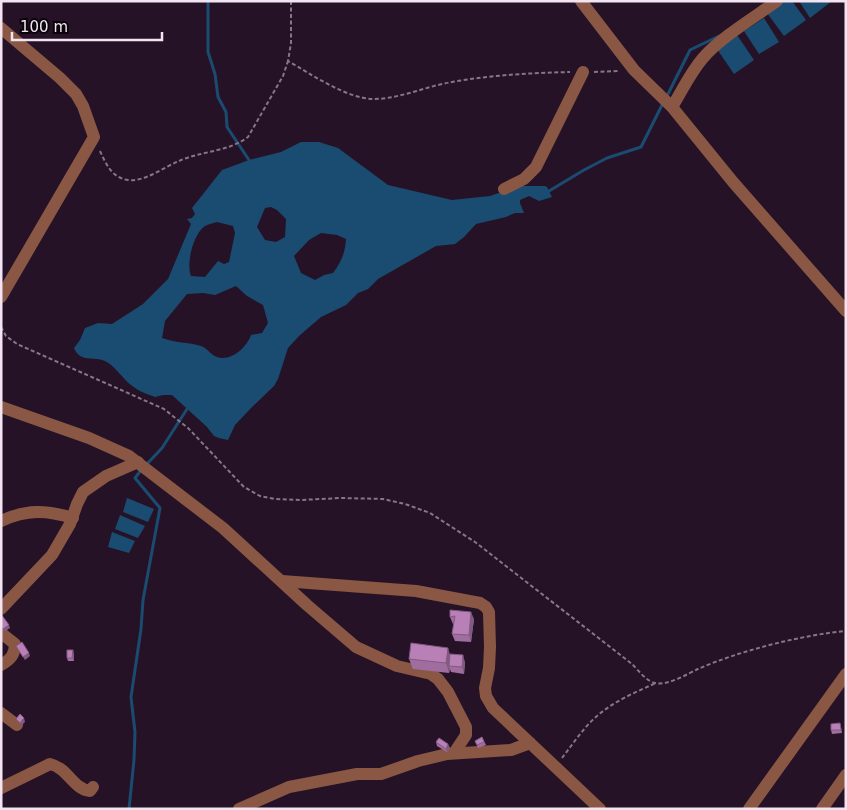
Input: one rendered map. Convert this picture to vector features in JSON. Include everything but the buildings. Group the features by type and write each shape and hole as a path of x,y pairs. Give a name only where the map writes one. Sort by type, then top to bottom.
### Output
{"street":[{"path":"672,107 703,58 730,35 777,1"},
{"path":"585,2 634,70 672,107 733,182 846,311"},
{"path":"1,28 76,94 83,106 94,137 1,297"},
{"path":"504,189 524,179 536,167 584,72"},
{"path":"1,407 95,441 119,451 138,462 223,528 328,625 356,647 397,666 431,674 438,679 448,692 466,727 466,735 454,753"},
{"path":"1,609 28,579 47,562 64,536 80,497 88,488 114,471 138,462"},
{"path":"1,520 22,513 46,511 72,518"},
{"path":"282,581 416,592 480,602 489,612 489,668 485,688 486,696 492,708 600,809"},
{"path":"1,633 15,644 14,654 11,659 1,665"},
{"path":"750,809 846,674"},
{"path":"1,712 17,725"},
{"path":"239,809 289,788 351,775 381,774 418,761 454,753 500,752 530,743"},
{"path":"1,788 50,764 54,764 66,773 77,786 85,791 90,791 94,786"},
{"path":"822,809 844,783"}],"path":[{"path":"94,137 110,171 128,180 139,179 180,160 239,144 248,137 283,76 291,43 291,1"},
{"path":"288,61 332,86 352,94 374,99 452,82 504,74 634,70"},
{"path":"1,327 6,336 17,344 164,409 188,428 244,488 260,496 275,499 302,500 341,498 383,500 405,504 430,513 482,547 632,664 647,679 656,683"},
{"path":"554,767 598,715 614,704 656,683 670,681 704,666 768,646 846,631"}],"water":[{"path":"783,1 792,1 806,20 784,36 767,13"},
{"path":"799,1 832,1 810,18"},
{"path":"764,18 779,42 759,54 744,31"},
{"path":"737,35 754,60 734,74 719,52 719,49"},
{"path":"301,142 319,142 338,148 388,185 452,200 490,196 519,186 545,186 552,197 539,201 529,196 520,200 524,213 515,213 476,224 455,244 436,246 378,279 368,289 358,293 346,305 321,317 288,348 274,386 235,425 228,440 214,436 207,427 172,395 155,397 143,392 134,387 105,361 80,356 74,348 85,328 98,323 112,324 143,304 168,279 191,224 187,219 192,218 195,214 192,208 222,170 249,160 281,152","holes":["271,207 277,210 286,219 285,237 276,242 265,240 257,227 265,208","217,222 233,226 235,233 229,262 224,264 218,261 205,277 191,276 189,264 194,242 201,230 209,224","321,233 337,235 346,239 342,258 333,273 315,280 301,273 294,256 309,240","236,286 247,296 263,305 268,323 262,333 251,335 242,349 233,355 222,358 215,356 201,346 162,338 165,321 187,294 203,293 215,295"]},
{"path":"127,498 154,509 148,522 123,512"},
{"path":"120,515 145,526 138,538 115,529"},
{"path":"112,532 135,541 129,553 108,547"}],"waterway":[{"path":"208,1 208,52 215,74 218,97 226,112 227,127 249,160"},
{"path":"666,98 690,50 719,36"},
{"path":"549,191 607,158 641,147 663,103"},
{"path":"147,464 162,448 187,409"},
{"path":"129,809 135,732 131,697 141,629 143,600 160,508 135,478 142,469"}]}
